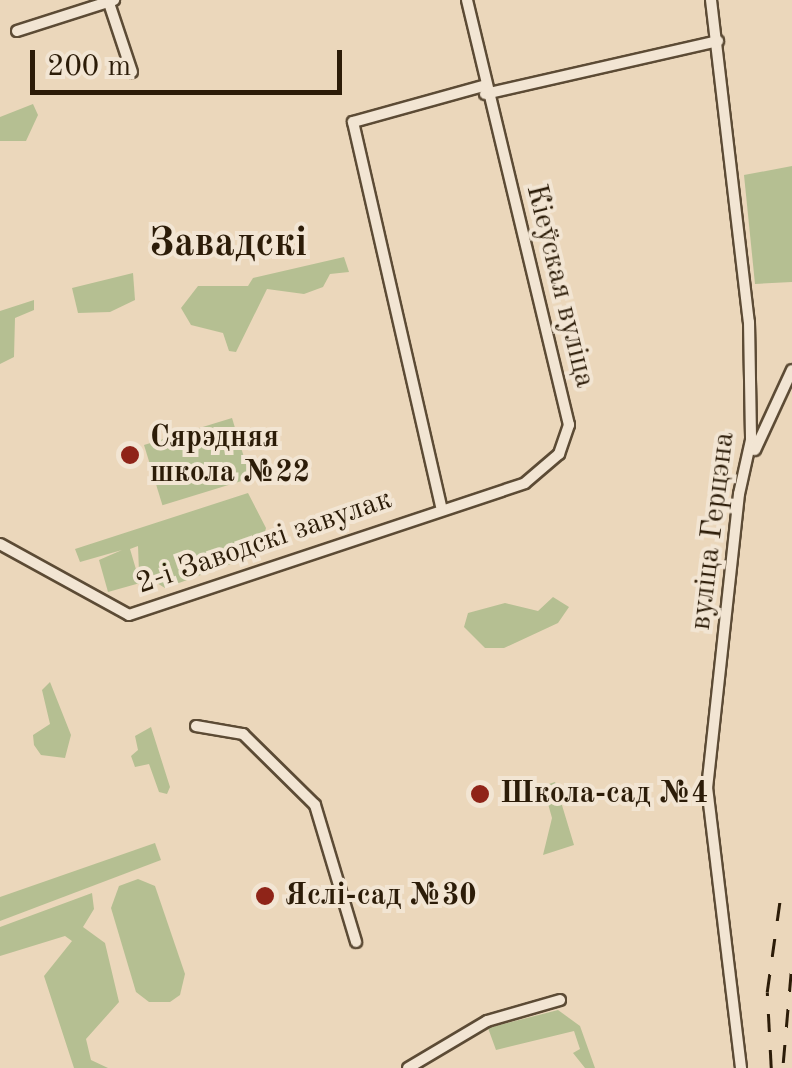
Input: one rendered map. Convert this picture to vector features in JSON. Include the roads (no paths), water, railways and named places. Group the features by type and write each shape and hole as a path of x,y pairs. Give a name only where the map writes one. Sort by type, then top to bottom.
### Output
{"street":[{"name":"Кіеўская вуліца","path":"441,506 525,483 559,454 569,434 484,90 467,0"},
{"name":"вуліца Герцэна","path":"710,0 718,40 750,322 748,468 739,494 707,787 741,1068"},
{"path":"18,31 110,1 132,72"},
{"path":"441,506 352,122 718,40"},
{"path":"748,468 792,370"},
{"name":"2-і Заводскі завулак","path":"0,544 129,614 441,506"},
{"path":"196,726 243,734 315,805 356,942"},
{"path":"408,1068 487,1021 560,1000"}],"railway":[{"path":"771,1068 767,992 780,900"},
{"path":"783,1063 792,960"}],"place":[{"name":"Сярэдняя школа №22","path":"130,455"},
{"name":"Школа-сад №4","path":"480,794"},
{"name":"Яслі-сад №30","path":"265,896"}],"district":[{"name":"Завадскі","path":"228,245"}]}
